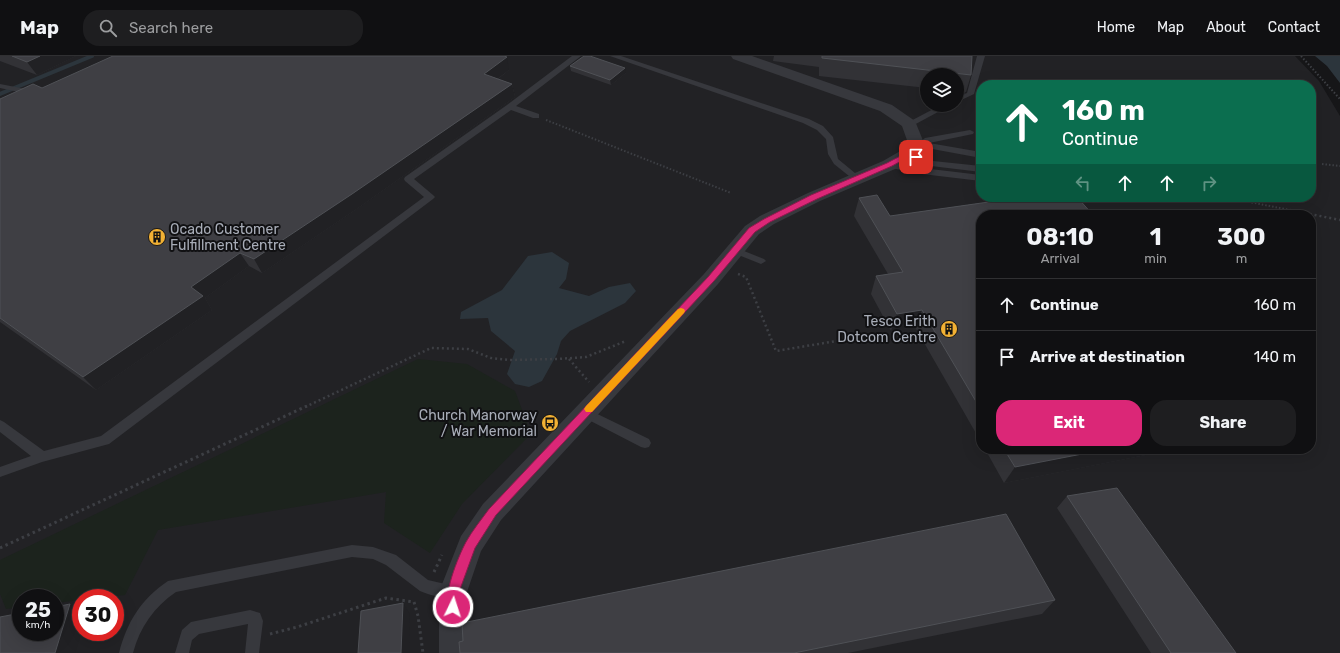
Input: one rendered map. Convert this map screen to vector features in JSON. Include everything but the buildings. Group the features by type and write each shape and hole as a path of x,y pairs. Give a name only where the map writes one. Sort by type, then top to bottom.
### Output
{"street":[{"path":"454,653 453,592 470,545 492,512 716,273 752,230 767,220 857,178 889,165 912,148 909,124 886,108 749,58"}],"lane":[{"path":"0,472 42,457 105,440 430,197 408,179 510,107 577,56"},
{"path":"614,56 806,121 820,128 830,139 831,154 835,161 857,178"},
{"path":"964,97 970,94 981,56"},
{"path":"0,86 41,93 25,100"},
{"path":"510,107 536,116"},
{"path":"909,124 933,112"},
{"path":"912,148 970,132"},
{"path":"912,148 976,154"},
{"path":"912,148 931,163 976,168"},
{"path":"889,165 922,171 976,177"},
{"path":"734,250 761,261"},
{"path":"585,414 645,443"},
{"path":"0,425 42,457"},
{"path":"126,653 129,639 138,620 149,604 162,592 173,586 352,551 373,553 391,560 425,586 453,592"},
{"path":"182,653 185,636 190,630 196,627 250,617 254,618 256,621 252,653"}],"path":[{"path":"1301,56 1340,99"},
{"path":"536,116 731,193"},
{"path":"1322,164 1340,166"},
{"path":"1249,202 1290,210"},
{"path":"1316,215 1340,220"},
{"path":"716,273 746,277 776,351 873,335"},
{"path":"0,548 431,348 468,349 491,358 509,360 558,359 586,357 633,339"},
{"path":"569,358 590,384"},
{"path":"436,570 444,551"},
{"path":"254,638 297,627 386,598 414,602 418,616 423,653"}],"shaded area":[{"path":"0,56 1295,56 1319,81 1340,116 1340,653 0,653"},
{"path":"1315,56 1340,56 1340,83 1327,66"},
{"path":"552,252 569,263 566,279 559,288 589,296 609,287 630,283 636,291 625,303 570,331 561,341 557,354 542,381 529,387 515,384 507,374 515,351 491,331 488,318 460,319 461,312 502,290 528,256"},
{"path":"418,359 467,364 515,391 531,434 462,504 430,553 384,523 386,492 158,530 125,595 124,589 72,589 72,601 64,602 64,589 12,589 12,608 6,609 0,594 0,560"}],"waterway":[{"path":"0,94 92,56"}],"slow traffic":[{"path":"589,409 681,311"}],"place":[{"name":"Ocado Customer Fulfillment Centre","path":"157,237"},
{"name":"Tesco Erith Dotcom Centre","path":"949,329"},
{"name":"Church Manorway / War Memorial","path":"550,423"}],"route":[{"path":"453,607 453,592 470,545 492,512 711,279 752,230 767,220 814,197 889,165 908,154 916,157"}]}
